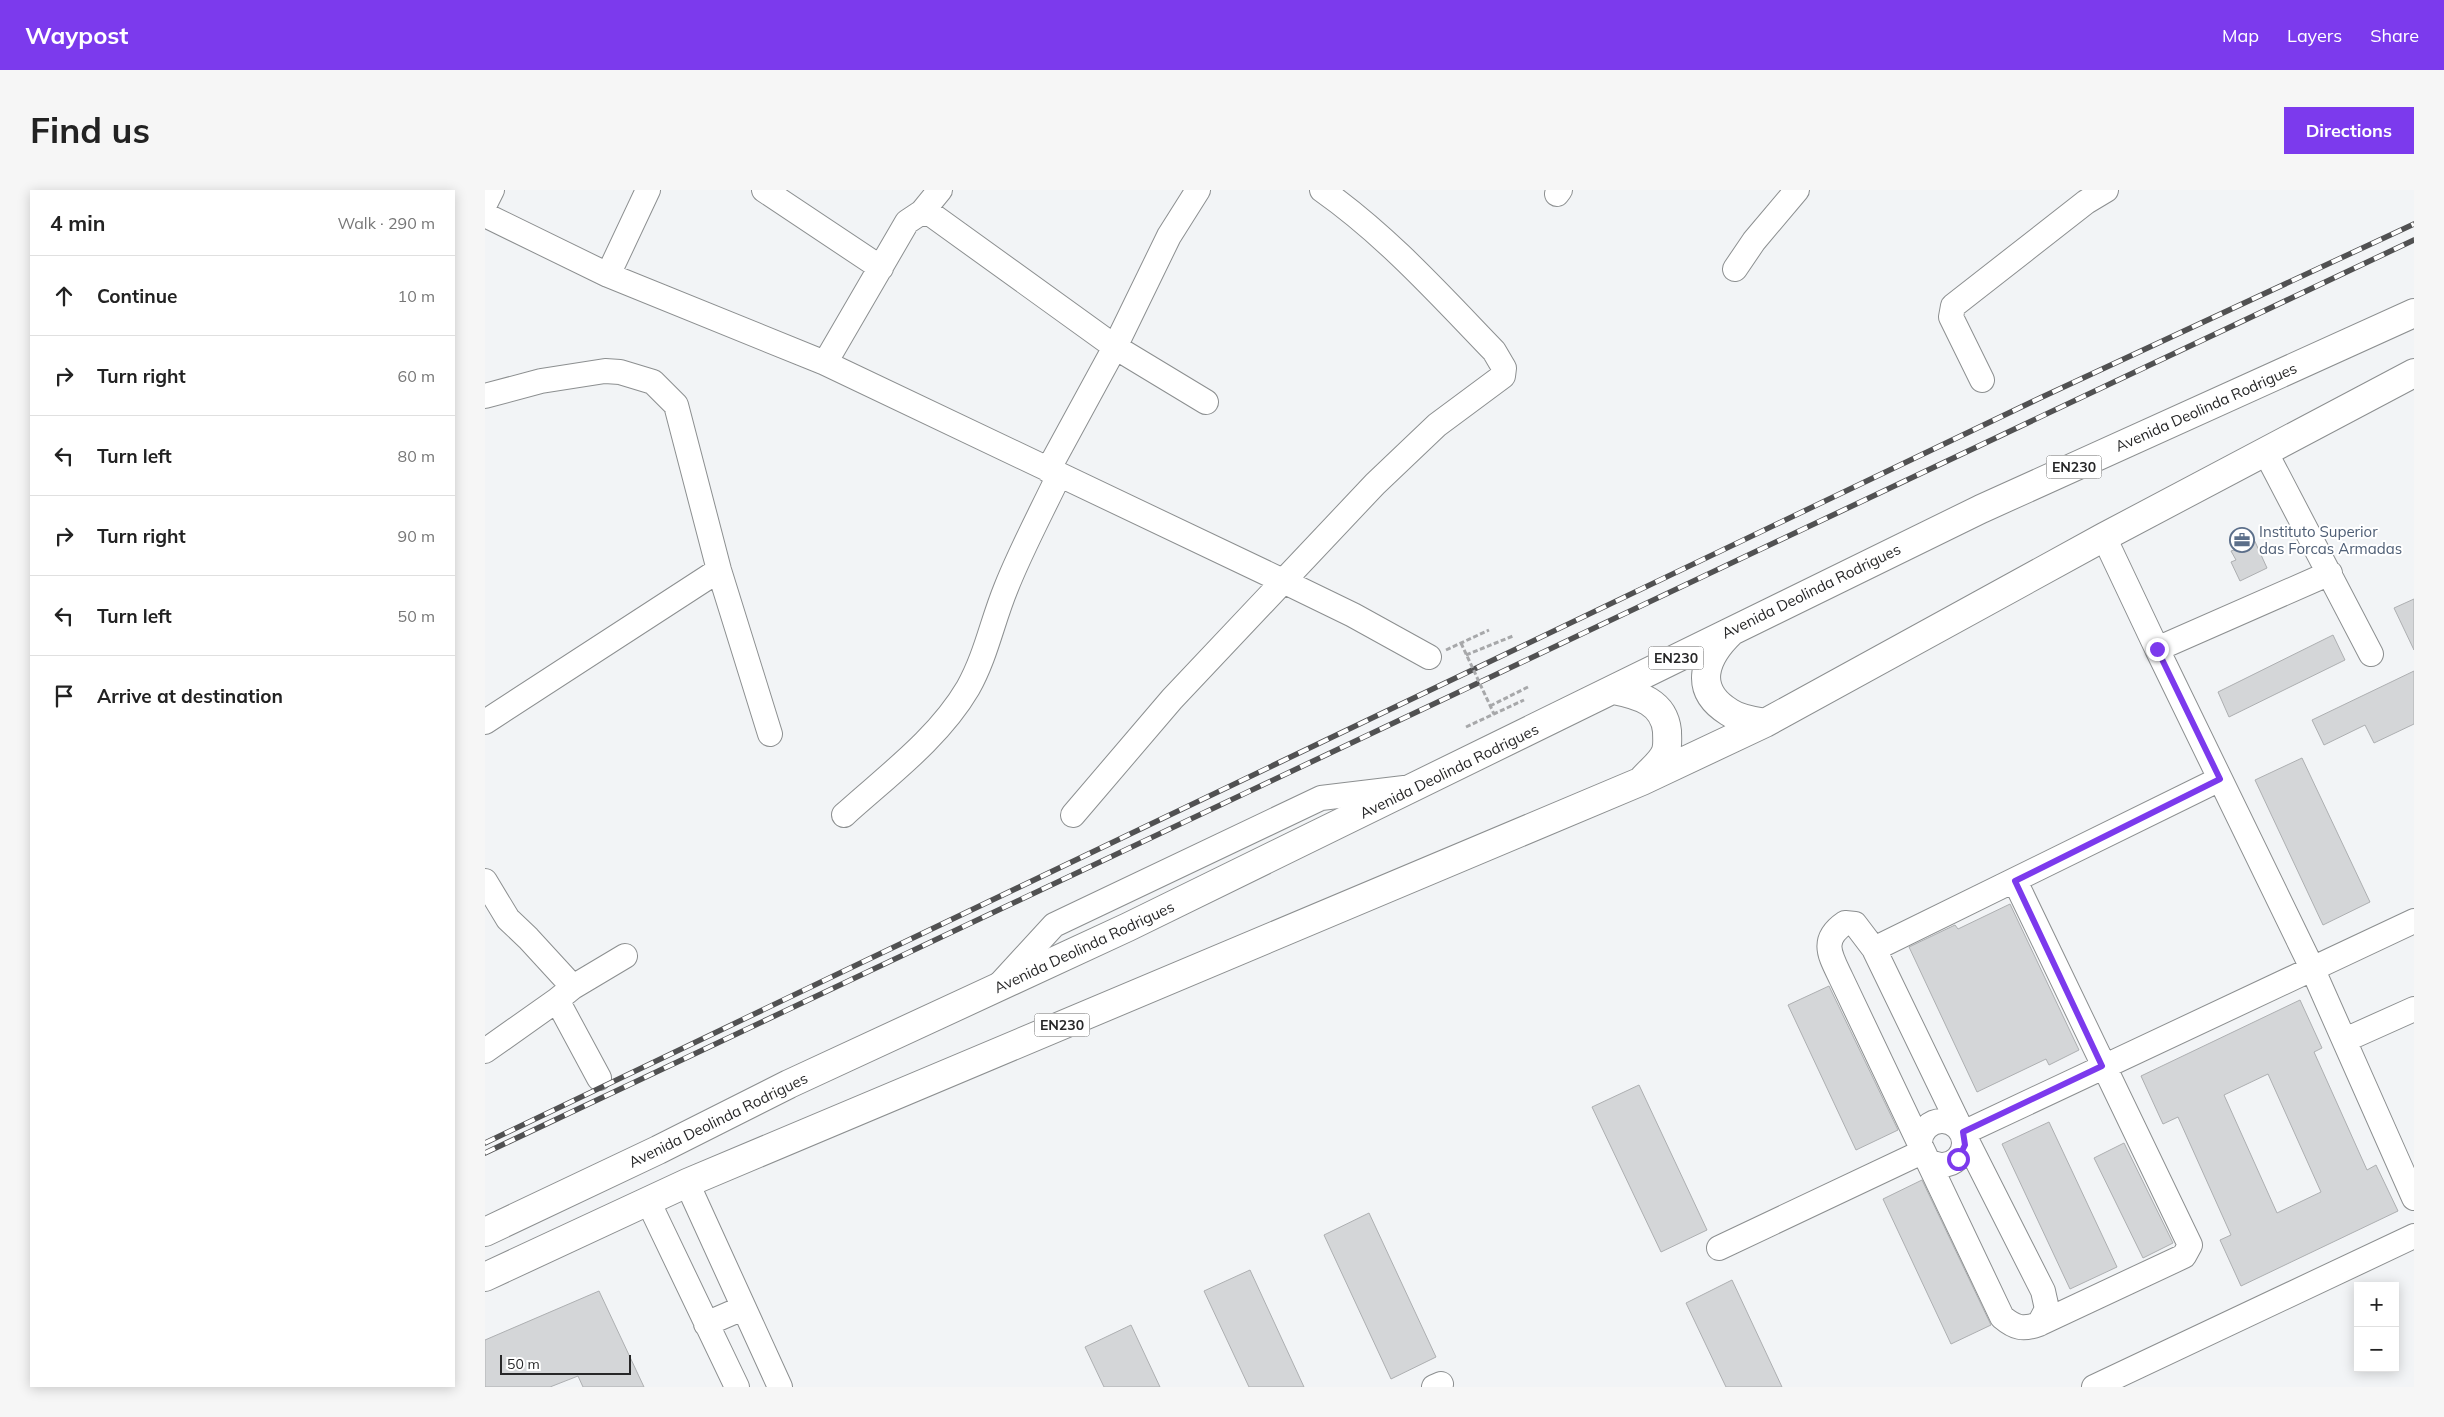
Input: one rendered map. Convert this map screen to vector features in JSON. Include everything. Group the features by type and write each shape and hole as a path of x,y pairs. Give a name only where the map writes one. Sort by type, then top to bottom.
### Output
{"highway":[{"name":"Avenida Deolinda Rodrigues","path":"485,1232 658,1150 789,1084 1127,927 1614,690 1737,626 1981,509 2414,313"},
{"name":"EN230","path":"485,1277 687,1183 1642,781 1765,723 2104,537 2414,373"},
{"path":"1737,626 1723,640 1709,662 1705,676 1708,691 1716,702 1729,713 1765,723"},
{"path":"1614,690 1637,694 1648,699 1657,707 1666,723 1666,752 1642,781"}],"street":[{"path":"485,204 492,190"},
{"path":"608,275 648,190"},
{"path":"764,190 881,268"},
{"path":"825,363 907,222 922,212 940,190"},
{"path":"844,815 914,752 949,715 967,688 983,658 1015,566 1054,472 1169,236 1198,190"},
{"path":"1073,816 1172,699 1375,484 1437,425 1503,376 1505,368 1494,351 1392,245 1358,215 1322,190"},
{"path":"1735,269 1754,241 1797,190"},
{"path":"1982,380 1951,317 1953,306 2086,202 2106,190"},
{"path":"922,212 932,215 1115,347 1206,402"},
{"path":"485,215 608,275 825,363 1353,615 1429,658"},
{"path":"485,396 541,381 605,371 620,372 653,382 676,405 719,570 770,734"},
{"path":"2266,452 2371,654"},
{"path":"2104,537 2313,970 2414,1198"},
{"path":"485,722 719,570"},
{"path":"2157,649 2330,573"},
{"path":"1874,949 2220,779"},
{"path":"485,881 508,919 528,938 565,993 599,1078"},
{"path":"2015,881 2102,1066 2190,1245 2183,1256 2039,1324 2026,1329 2013,1327 2002,1317 1832,959 1828,942 1834,930 1845,922 1855,924 1874,949 1963,1132 2043,1290 2047,1308 2039,1324"},
{"path":"1963,1132 2102,1066 2313,970 2414,921"},
{"path":"485,1051 565,993 625,956"},
{"path":"2345,1040 2414,1009"},
{"path":"1943,1120 1950,1122 1963,1132 1965,1145 1963,1153 1952,1163 1937,1165 1930,1162 1922,1152 1921,1136 1930,1125 1943,1120"},
{"path":"1719,1248 1922,1152"},
{"path":"687,1183 780,1387"},
{"path":"648,1201 737,1387"},
{"path":"2095,1387 2414,1236"},
{"path":"706,1324 743,1308"}],"path":[{"path":"1429,658 1489,630"},
{"path":"1466,654 1513,636"},
{"path":"1461,643 1494,714"},
{"path":"1490,706 1528,686"},
{"path":"1466,727 1524,700"}],"building":[{"path":"2252,535 2267,568 2240,581 2231,562 2236,560 2231,551 2237,549 2234,544"},
{"path":"2414,599 2414,650 2394,608"},
{"path":"2333,635 2345,660 2229,717 2218,692"},
{"path":"2414,671 2414,724 2374,743 2365,725 2324,745 2312,720"},
{"path":"2302,758 2370,902 2323,925 2255,780"},
{"path":"2010,904 2079,1050 2049,1065 2046,1059 1977,1092 1909,947 1955,925 1958,929"},
{"path":"1829,986 1898,1130 1856,1150 1788,1005"},
{"path":"2300,1000 2322,1048 2314,1052 2367,1170 2376,1165 2398,1211 2241,1286 2220,1240 2231,1235 2178,1117 2163,1124 2141,1076","holes":["2268,1074 2321,1192 2277,1213 2224,1095"]},
{"path":"1639,1085 1707,1230 1661,1252 1592,1107"},
{"path":"2049,1122 2117,1267 2070,1289 2002,1144"},
{"path":"2124,1143 2173,1243 2143,1258 2094,1158"},
{"path":"1922,1180 1991,1325 1951,1344 1883,1199"},
{"path":"1369,1213 1436,1357 1391,1379 1324,1235"},
{"path":"1250,1270 1304,1387 1249,1387 1204,1291"},
{"path":"1732,1280 1782,1387 1726,1387 1686,1303"},
{"path":"599,1291 644,1387 583,1387 578,1376 550,1387 485,1387 485,1340"},
{"path":"1131,1325 1160,1387 1104,1387 1085,1347"}],"railway":[{"path":"485,1143 2040,398 2414,224"},
{"path":"485,1153 2414,240"}],"place":[{"name":"Instituto Superior das Forcas Armadas","path":"2242,540"}],"route":[{"path":"1958,1159 1963,1153 1965,1145 1963,1132 2102,1066 2015,881 2220,779 2157,649"}]}
